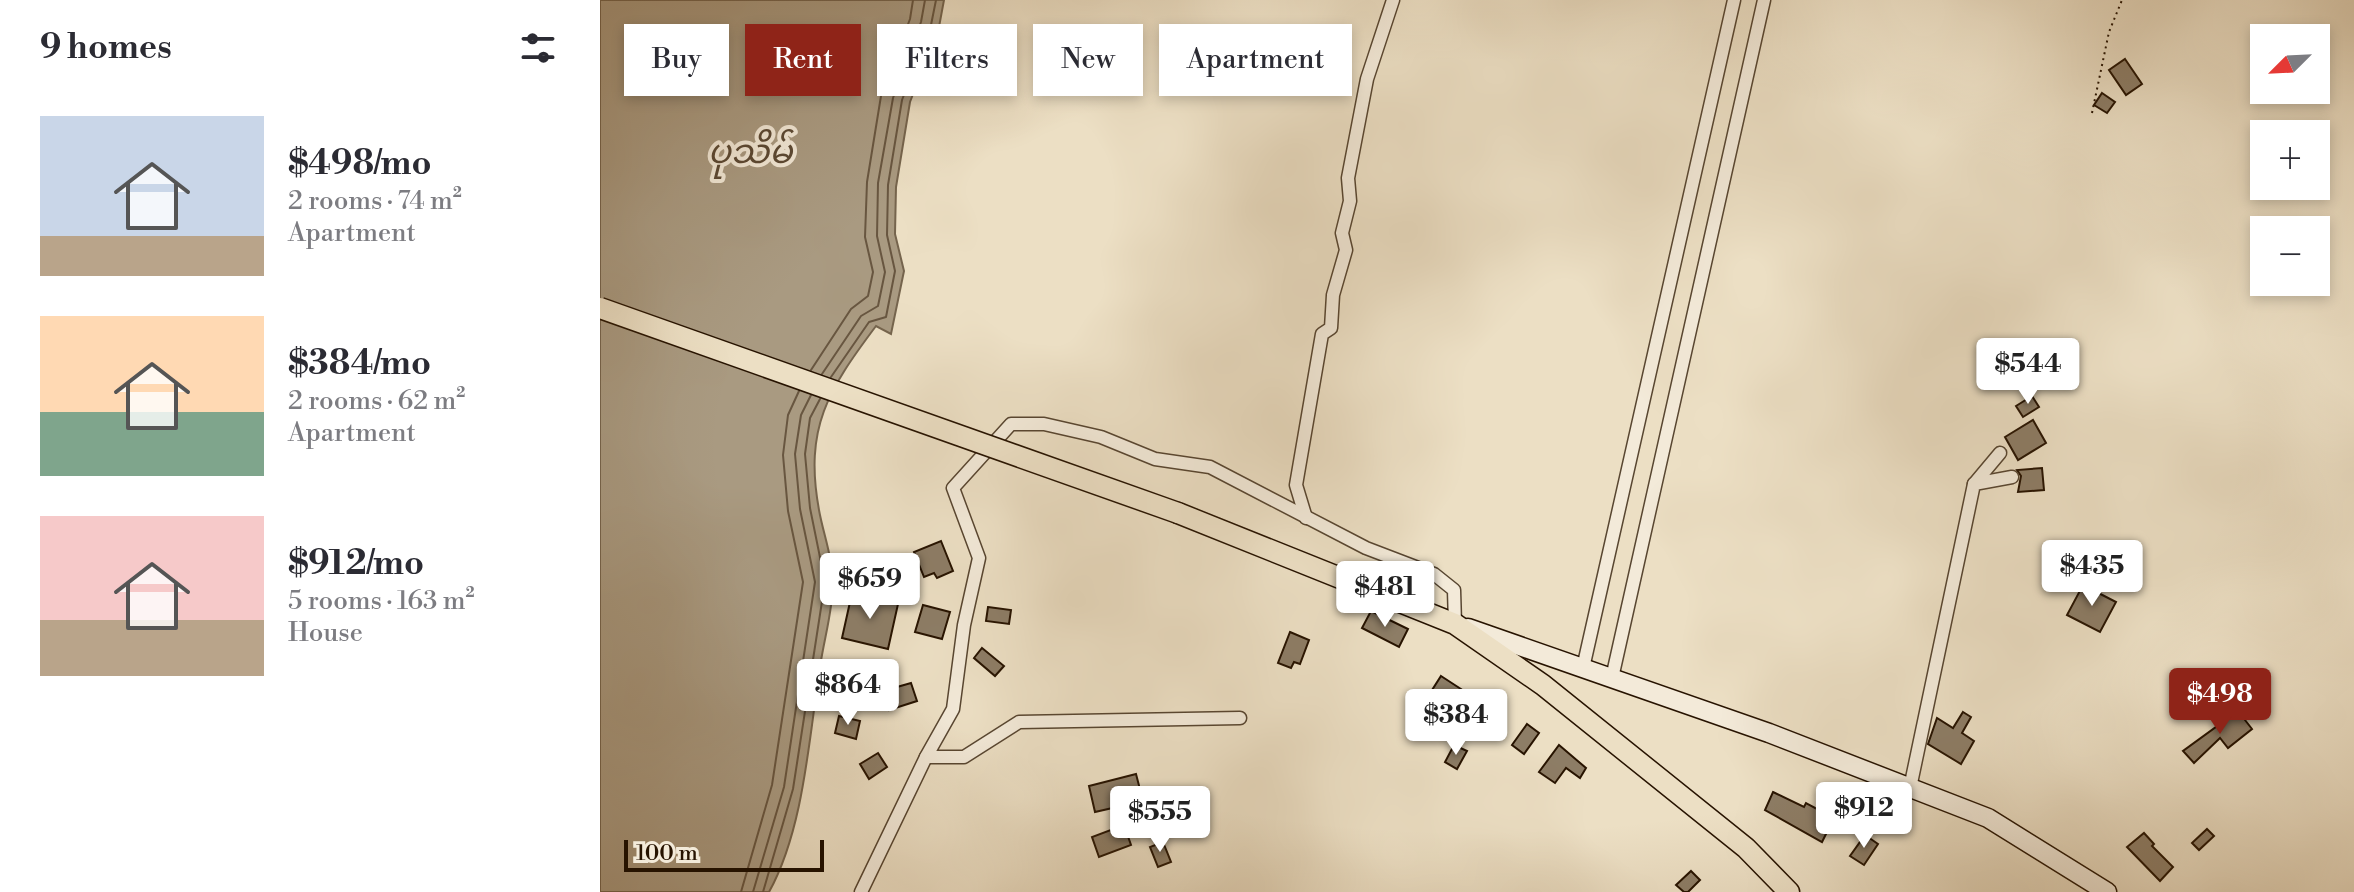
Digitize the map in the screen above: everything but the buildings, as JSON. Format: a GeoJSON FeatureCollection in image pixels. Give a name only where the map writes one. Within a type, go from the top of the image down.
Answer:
{"type":"FeatureCollection","features":[{"type":"Feature","properties":{"kind":"highway"},"geometry":{"type":"LineString","coordinates":[[600,308],[1178,513],[1455,624],[1567,704],[1746,848],[1789,892]]}},
{"type":"Feature","properties":{"kind":"main road"},"geometry":{"type":"LineString","coordinates":[[1455,624],[1769,733],[1988,818],[2107,892]]}},
{"type":"Feature","properties":{"kind":"street"},"geometry":{"type":"LineString","coordinates":[[1306,518],[1296,485],[1313,403],[1322,334],[1331,328],[1333,295],[1346,250],[1342,233],[1350,201],[1348,178],[1367,79],[1393,0]]}},
{"type":"Feature","properties":{"kind":"street"},"geometry":{"type":"LineString","coordinates":[[1583,668],[1734,0]]}},
{"type":"Feature","properties":{"kind":"street"},"geometry":{"type":"LineString","coordinates":[[1612,678],[1764,0]]}},
{"type":"Feature","properties":{"kind":"street"},"geometry":{"type":"LineString","coordinates":[[861,892],[926,757],[953,709],[964,625],[979,558],[953,488],[1011,424],[1044,424],[1101,437],[1155,459],[1210,467],[1366,548],[1434,574],[1454,590],[1455,624]]}},
{"type":"Feature","properties":{"kind":"street"},"geometry":{"type":"LineString","coordinates":[[1910,788],[1974,484],[2000,453]]}},
{"type":"Feature","properties":{"kind":"street"},"geometry":{"type":"LineString","coordinates":[[1974,484],[2012,477]]}},
{"type":"Feature","properties":{"kind":"street"},"geometry":{"type":"LineString","coordinates":[[926,757],[964,757],[1019,722],[1240,718]]}},
{"type":"Feature","properties":{"kind":"path"},"geometry":{"type":"LineString","coordinates":[[2092,113],[2109,32],[2122,0]]}},
{"type":"Feature","properties":{"kind":"water","name":"ပုသိမ်"},"geometry":{"type":"Polygon","coordinates":[[[600,0],[944,0],[940,24],[877,24],[877,96],[912,96],[896,187],[895,234],[904,271],[891,334],[876,326],[833,391],[818,433],[815,481],[831,564],[832,603],[798,812],[781,867],[769,892],[600,892],[600,0]]]}}]}
